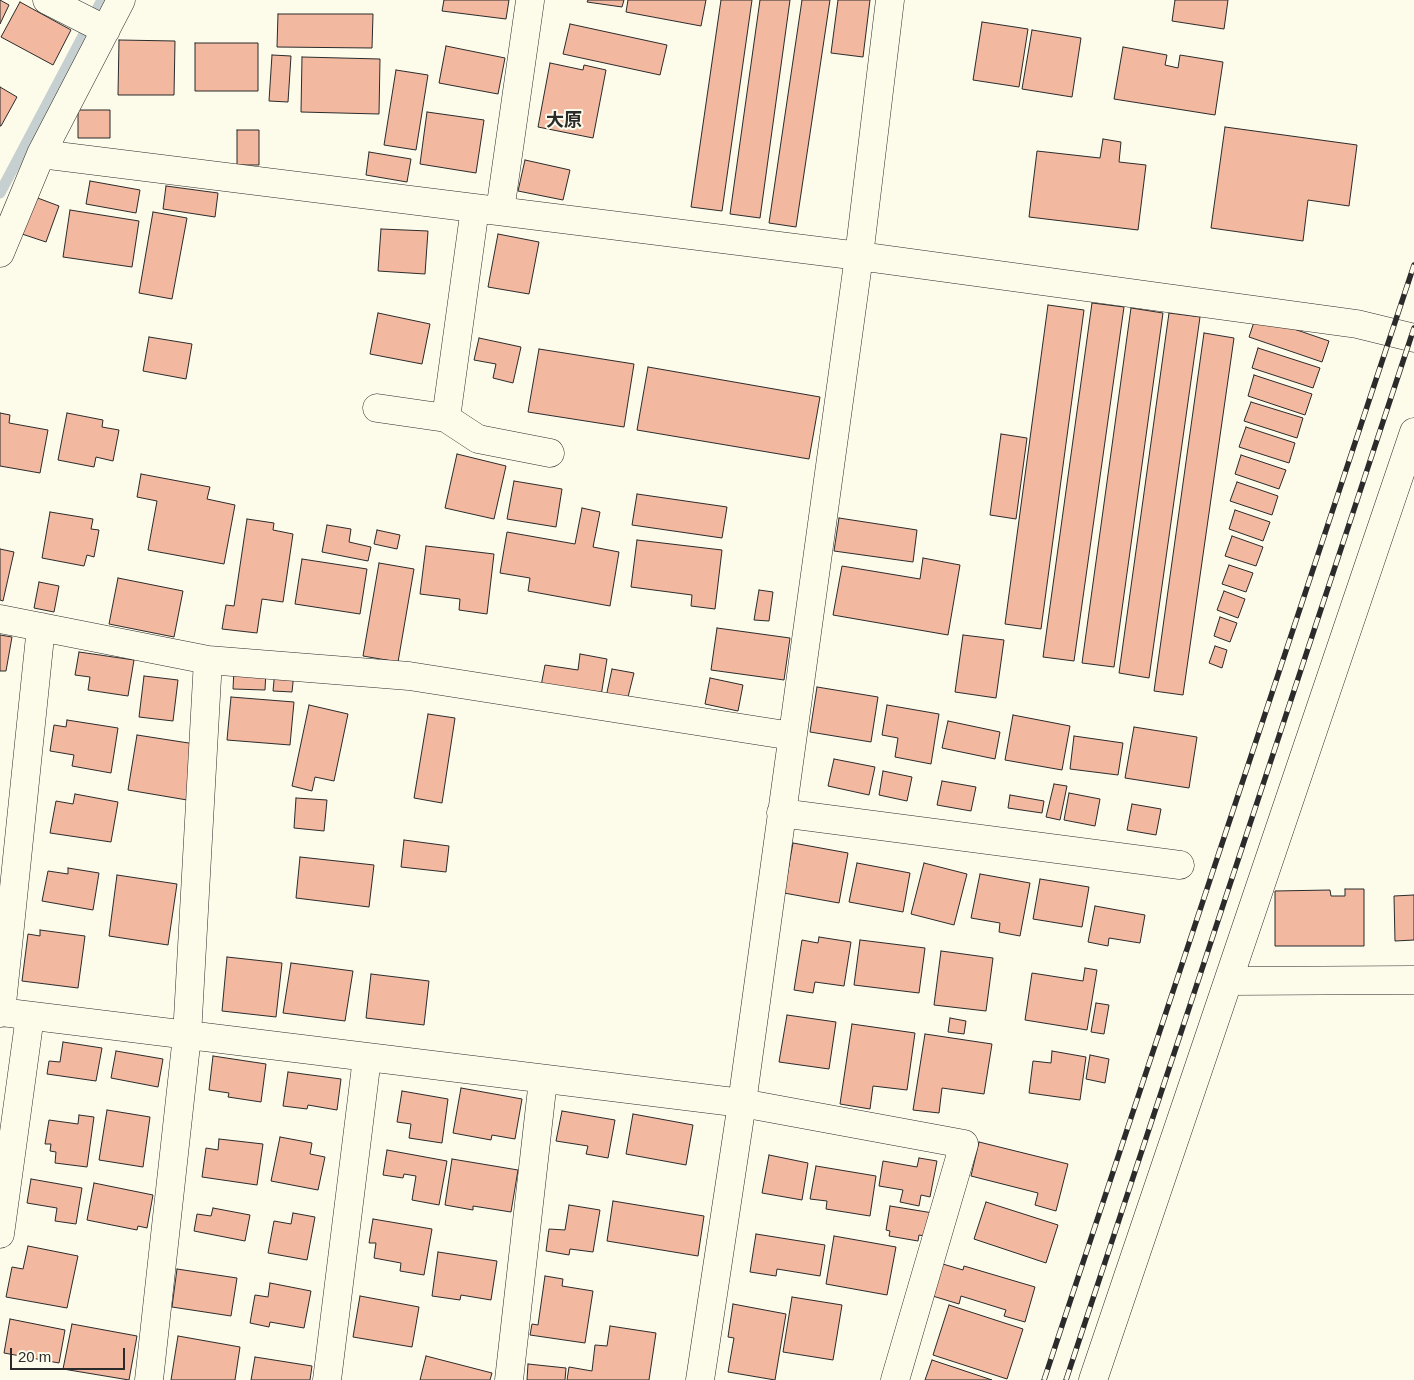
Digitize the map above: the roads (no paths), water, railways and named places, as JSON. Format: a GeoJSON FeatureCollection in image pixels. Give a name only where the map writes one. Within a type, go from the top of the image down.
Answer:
{"type":"FeatureCollection","features":[{"type":"Feature","properties":{"kind":"street"},"geometry":{"type":"LineString","coordinates":[[47,0],[96,24]]}},
{"type":"Feature","properties":{"kind":"street"},"geometry":{"type":"LineString","coordinates":[[0,253],[96,24],[121,0]]}},
{"type":"Feature","properties":{"kind":"street"},"geometry":{"type":"LineString","coordinates":[[700,1380],[742,1103],[859,256],[890,0]]}},
{"type":"Feature","properties":{"kind":"street"},"geometry":{"type":"LineString","coordinates":[[446,418],[530,1]]}},
{"type":"Feature","properties":{"kind":"street"},"geometry":{"type":"LineString","coordinates":[[41,154],[859,256],[1357,324],[1414,338]]}},
{"type":"Feature","properties":{"kind":"street"},"geometry":{"type":"LineString","coordinates":[[377,408],[446,418],[478,438],[550,452]]}},
{"type":"Feature","properties":{"kind":"street"},"geometry":{"type":"LineString","coordinates":[[1093,1380],[1414,432]]}},
{"type":"Feature","properties":{"kind":"street"},"geometry":{"type":"LineString","coordinates":[[0,619],[208,660],[409,676],[792,736]]}},
{"type":"Feature","properties":{"kind":"street"},"geometry":{"type":"LineString","coordinates":[[41,627],[0,1013],[742,1103],[964,1144],[895,1380]]}},
{"type":"Feature","properties":{"kind":"street"},"geometry":{"type":"LineString","coordinates":[[149,1380],[187,1036],[208,660]]}},
{"type":"Feature","properties":{"kind":"street"},"geometry":{"type":"LineString","coordinates":[[782,813],[1180,865]]}},
{"type":"Feature","properties":{"kind":"street"},"geometry":{"type":"LineString","coordinates":[[1229,981],[1414,980]]}},
{"type":"Feature","properties":{"kind":"street"},"geometry":{"type":"LineString","coordinates":[[0,1234],[5,1163],[30,1016]]}},
{"type":"Feature","properties":{"kind":"street"},"geometry":{"type":"LineString","coordinates":[[327,1380],[368,1058]]}},
{"type":"Feature","properties":{"kind":"street"},"geometry":{"type":"LineString","coordinates":[[509,1380],[543,1080]]}},
{"type":"Feature","properties":{"kind":"waterway"},"geometry":{"type":"LineString","coordinates":[[0,193],[102,0]]}},
{"type":"Feature","properties":{"kind":"railway"},"geometry":{"type":"LineString","coordinates":[[1044,1380],[1414,265]]}},
{"type":"Feature","properties":{"kind":"railway"},"geometry":{"type":"LineString","coordinates":[[1066,1380],[1414,328]]}},
{"type":"Feature","properties":{"kind":"district","name":"大原"},"geometry":{"type":"Point","coordinates":[564,121]}}]}
